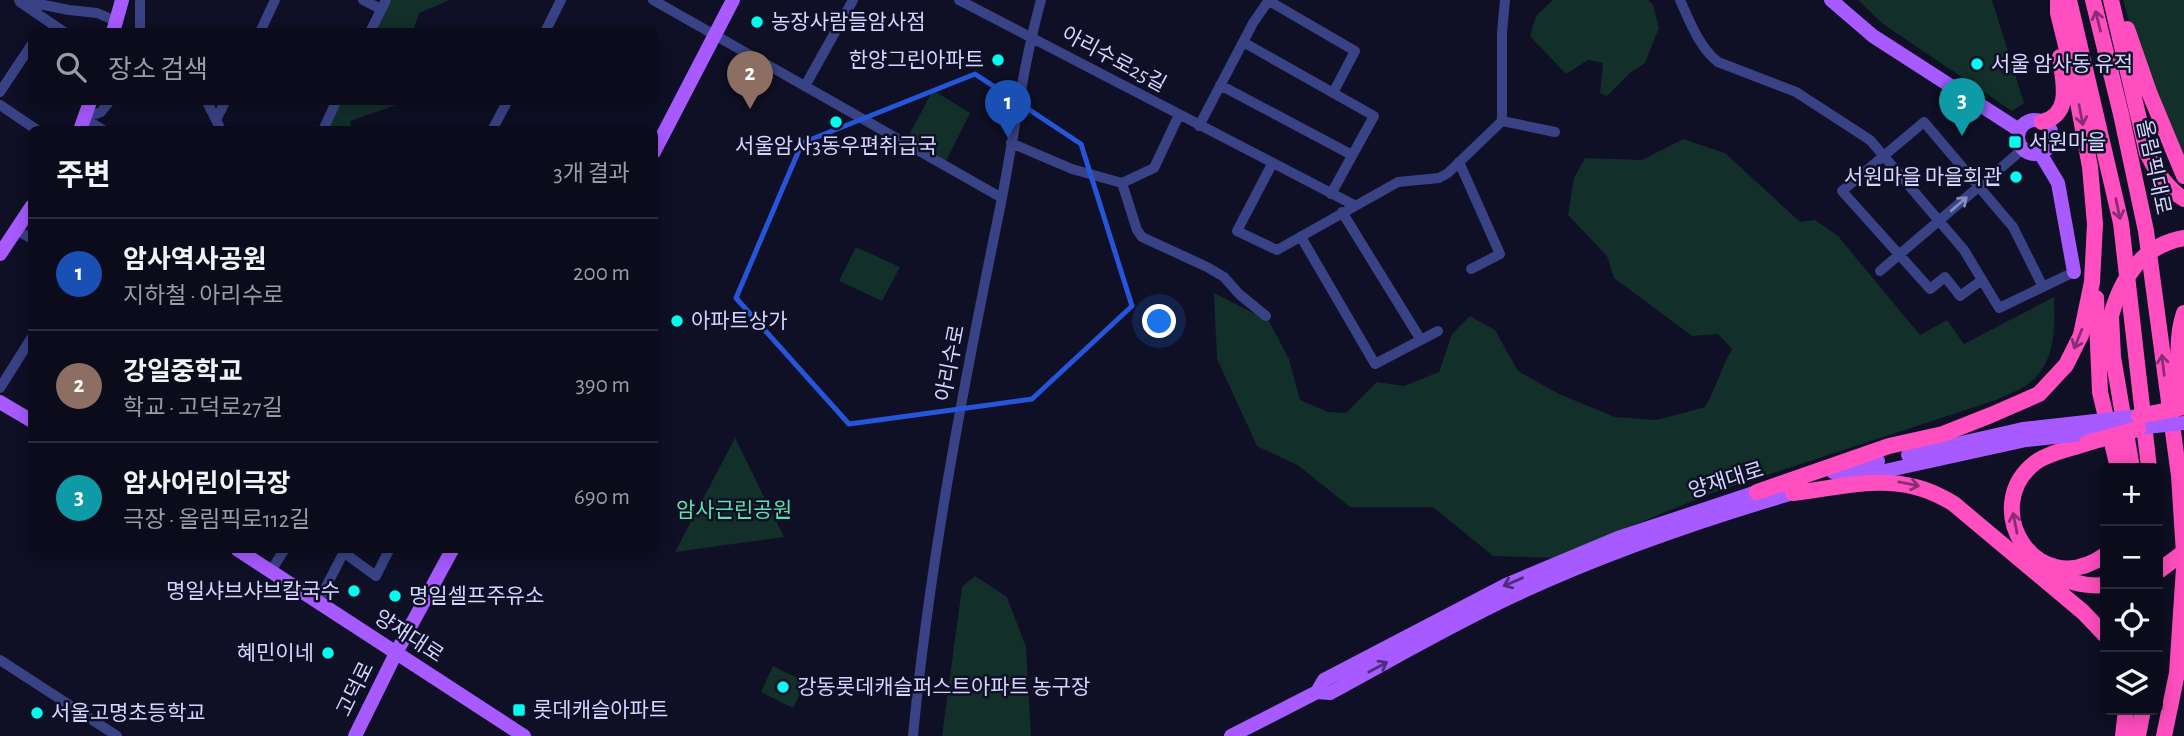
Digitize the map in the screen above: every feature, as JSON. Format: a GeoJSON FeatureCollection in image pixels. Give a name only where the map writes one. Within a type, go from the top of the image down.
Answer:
{"type":"FeatureCollection","features":[{"type":"Feature","properties":{"kind":"highway","name":"올림픽대로"},"geometry":{"type":"LineString","coordinates":[[2069,0],[2121,223],[2148,463]]}},
{"type":"Feature","properties":{"kind":"highway","name":"올림픽대로"},"geometry":{"type":"LineString","coordinates":[[2093,0],[2146,231],[2179,476],[2184,553]]}},
{"type":"Feature","properties":{"kind":"highway"},"geometry":{"type":"LineString","coordinates":[[2112,0],[2147,153],[2165,183],[2184,199]]}},
{"type":"Feature","properties":{"kind":"highway"},"geometry":{"type":"LineString","coordinates":[[2117,0],[2148,92],[2184,176]]}},
{"type":"Feature","properties":{"kind":"highway"},"geometry":{"type":"LineString","coordinates":[[2042,122],[2057,115],[2064,101],[2058,6]]}},
{"type":"Feature","properties":{"kind":"highway"},"geometry":{"type":"LineString","coordinates":[[1757,492],[1889,446],[1943,434],[2039,394],[2066,365],[2081,335],[2092,282],[2095,224],[2090,167],[2058,6]]}},
{"type":"Feature","properties":{"kind":"highway"},"geometry":{"type":"LineString","coordinates":[[2131,463],[2113,357],[2111,316],[2123,283],[2136,265],[2154,249],[2184,237]]}},
{"type":"Feature","properties":{"kind":"highway"},"geometry":{"type":"LineString","coordinates":[[2094,256],[2100,392],[2117,463]]}},
{"type":"Feature","properties":{"kind":"highway"},"geometry":{"type":"LineString","coordinates":[[2100,558],[2085,567],[2064,569],[2045,563],[2025,548],[2015,529],[2012,505],[2019,483],[2035,463],[2049,456],[2184,408],[2179,330],[2184,313]]}},
{"type":"Feature","properties":{"kind":"highway"},"geometry":{"type":"LineString","coordinates":[[1793,493],[1888,481],[1931,490],[1954,504],[2083,612],[2100,630]]}},
{"type":"Feature","properties":{"kind":"highway"},"geometry":{"type":"LineString","coordinates":[[2163,568],[2184,553]]}},
{"type":"Feature","properties":{"kind":"highway"},"geometry":{"type":"LineString","coordinates":[[2020,559],[2066,580],[2100,586]]}},
{"type":"Feature","properties":{"kind":"highway"},"geometry":{"type":"LineString","coordinates":[[2164,736],[2177,673],[2184,568]]}},
{"type":"Feature","properties":{"kind":"highway"},"geometry":{"type":"LineString","coordinates":[[2123,736],[2125,715]]}},
{"type":"Feature","properties":{"kind":"highway"},"geometry":{"type":"LineString","coordinates":[[2138,736],[2142,715]]}},
{"type":"Feature","properties":{"kind":"main road"},"geometry":{"type":"LineString","coordinates":[[114,26],[122,0]]}},
{"type":"Feature","properties":{"kind":"main road"},"geometry":{"type":"LineString","coordinates":[[658,144],[733,0]]}},
{"type":"Feature","properties":{"kind":"main road"},"geometry":{"type":"LineString","coordinates":[[1831,0],[1873,36],[2019,130]]}},
{"type":"Feature","properties":{"kind":"main road"},"geometry":{"type":"LineString","coordinates":[[82,124],[89,105]]}},
{"type":"Feature","properties":{"kind":"main road"},"geometry":{"type":"LineString","coordinates":[[2027,122],[2042,122],[2050,130],[2051,140],[2046,150],[2031,154],[2023,149],[2018,140],[2019,130],[2027,122]]}},
{"type":"Feature","properties":{"kind":"main road"},"geometry":{"type":"LineString","coordinates":[[2040,153],[2058,183],[2074,272]]}},
{"type":"Feature","properties":{"kind":"main road"},"geometry":{"type":"LineString","coordinates":[[0,254],[28,211]]}},
{"type":"Feature","properties":{"kind":"main road"},"geometry":{"type":"LineString","coordinates":[[0,402],[28,419]]}},
{"type":"Feature","properties":{"kind":"main road","name":"양재대로"},"geometry":{"type":"LineString","coordinates":[[1231,736],[1317,692],[1325,680],[1506,585],[1618,538],[1757,492],[1854,467],[2024,434],[2138,423],[2184,423]]}},
{"type":"Feature","properties":{"kind":"main road","name":"양재대로"},"geometry":{"type":"LineString","coordinates":[[1317,692],[1330,693],[1512,596],[1634,545],[1734,510],[1793,493],[2024,434]]}},
{"type":"Feature","properties":{"kind":"main road","name":"양재대로"},"geometry":{"type":"LineString","coordinates":[[243,553],[524,736]]}},
{"type":"Feature","properties":{"kind":"main road","name":"고덕로"},"geometry":{"type":"LineString","coordinates":[[355,736],[450,553]]}},
{"type":"Feature","properties":{"kind":"street"},"geometry":{"type":"LineString","coordinates":[[18,0],[58,28]]}},
{"type":"Feature","properties":{"kind":"street"},"geometry":{"type":"LineString","coordinates":[[18,0],[97,13],[114,26]]}},
{"type":"Feature","properties":{"kind":"street"},"geometry":{"type":"LineString","coordinates":[[140,0],[140,28]]}},
{"type":"Feature","properties":{"kind":"street"},"geometry":{"type":"LineString","coordinates":[[262,28],[275,0]]}},
{"type":"Feature","properties":{"kind":"street"},"geometry":{"type":"LineString","coordinates":[[363,0],[383,5],[372,28]]}},
{"type":"Feature","properties":{"kind":"street"},"geometry":{"type":"LineString","coordinates":[[547,28],[561,0]]}},
{"type":"Feature","properties":{"kind":"street"},"geometry":{"type":"LineString","coordinates":[[656,0],[1002,198]]}},
{"type":"Feature","properties":{"kind":"street"},"geometry":{"type":"LineString","coordinates":[[805,86],[853,0]]}},
{"type":"Feature","properties":{"kind":"street","name":"아리수로25길"},"geometry":{"type":"LineString","coordinates":[[959,0],[1354,205]]}},
{"type":"Feature","properties":{"kind":"street","name":"아리수로"},"geometry":{"type":"LineString","coordinates":[[912,736],[922,643],[943,506],[1031,37],[1041,0]]}},
{"type":"Feature","properties":{"kind":"street"},"geometry":{"type":"LineString","coordinates":[[1272,164],[1237,231],[1278,250],[1398,182],[1439,178],[1448,173],[1502,121],[1501,60],[1505,0]]}},
{"type":"Feature","properties":{"kind":"street"},"geometry":{"type":"LineString","coordinates":[[1680,0],[1693,29],[1709,55],[1718,62],[1796,92],[1870,140],[1964,250],[1998,308],[2074,272]]}},
{"type":"Feature","properties":{"kind":"street"},"geometry":{"type":"LineString","coordinates":[[1199,126],[1243,42],[1269,1],[1355,51],[1333,93]]}},
{"type":"Feature","properties":{"kind":"street"},"geometry":{"type":"LineString","coordinates":[[42,28],[47,20]]}},
{"type":"Feature","properties":{"kind":"street"},"geometry":{"type":"LineString","coordinates":[[1243,42],[1374,116],[1331,194]]}},
{"type":"Feature","properties":{"kind":"street"},"geometry":{"type":"LineString","coordinates":[[0,92],[28,50]]}},
{"type":"Feature","properties":{"kind":"street"},"geometry":{"type":"LineString","coordinates":[[1220,85],[1352,155]]}},
{"type":"Feature","properties":{"kind":"street"},"geometry":{"type":"LineString","coordinates":[[0,104],[31,126]]}},
{"type":"Feature","properties":{"kind":"street"},"geometry":{"type":"LineString","coordinates":[[82,124],[101,112],[106,105]]}},
{"type":"Feature","properties":{"kind":"street"},"geometry":{"type":"LineString","coordinates":[[208,105],[218,125]]}},
{"type":"Feature","properties":{"kind":"street"},"geometry":{"type":"LineString","coordinates":[[218,125],[224,105]]}},
{"type":"Feature","properties":{"kind":"street"},"geometry":{"type":"LineString","coordinates":[[325,126],[335,105]]}},
{"type":"Feature","properties":{"kind":"street"},"geometry":{"type":"LineString","coordinates":[[494,126],[505,105]]}},
{"type":"Feature","properties":{"kind":"street","name":"아리수로25길"},"geometry":{"type":"LineString","coordinates":[[1122,183],[1154,168],[1179,115]]}},
{"type":"Feature","properties":{"kind":"street"},"geometry":{"type":"LineString","coordinates":[[1502,121],[1555,132]]}},
{"type":"Feature","properties":{"kind":"street"},"geometry":{"type":"LineString","coordinates":[[1982,280],[1960,296],[1944,276],[1930,289],[1842,191],[1924,122],[2013,227],[2043,287]]}},
{"type":"Feature","properties":{"kind":"street"},"geometry":{"type":"LineString","coordinates":[[1011,143],[1072,169],[1122,183],[1137,230],[1142,237],[1224,277],[1238,294],[1266,316]]}},
{"type":"Feature","properties":{"kind":"street"},"geometry":{"type":"LineString","coordinates":[[1880,271],[2023,149]]}},
{"type":"Feature","properties":{"kind":"street"},"geometry":{"type":"LineString","coordinates":[[1459,162],[1500,254],[1471,269]]}},
{"type":"Feature","properties":{"kind":"street"},"geometry":{"type":"LineString","coordinates":[[1342,212],[1421,340]]}},
{"type":"Feature","properties":{"kind":"street"},"geometry":{"type":"LineString","coordinates":[[15,229],[28,237]]}},
{"type":"Feature","properties":{"kind":"street"},"geometry":{"type":"LineString","coordinates":[[1301,237],[1375,364],[1438,331]]}},
{"type":"Feature","properties":{"kind":"street"},"geometry":{"type":"LineString","coordinates":[[0,388],[28,343]]}},
{"type":"Feature","properties":{"kind":"street"},"geometry":{"type":"LineString","coordinates":[[271,571],[282,553]]}},
{"type":"Feature","properties":{"kind":"street"},"geometry":{"type":"LineString","coordinates":[[318,602],[343,553]]}},
{"type":"Feature","properties":{"kind":"street"},"geometry":{"type":"LineString","coordinates":[[347,553],[376,576],[388,553]]}},
{"type":"Feature","properties":{"kind":"street"},"geometry":{"type":"LineString","coordinates":[[0,660],[117,736]]}},
{"type":"Feature","properties":{"kind":"highlighted area"},"geometry":{"type":"Polygon","coordinates":[[[975,74],[1081,144],[1132,306],[1032,399],[849,424],[736,298],[802,143],[975,74]]]}},
{"type":"Feature","properties":{"kind":"green space"},"geometry":{"type":"Polygon","coordinates":[[[386,0],[450,0],[419,13],[414,28],[372,28],[386,0]]]}},
{"type":"Feature","properties":{"kind":"green space"},"geometry":{"type":"Polygon","coordinates":[[[1553,0],[1648,0],[1653,5],[1659,28],[1645,63],[1630,73],[1607,96],[1600,93],[1603,63],[1588,60],[1566,74],[1530,36],[1536,16],[1553,0]]]}},
{"type":"Feature","properties":{"kind":"green space","name":"서울 암사동 유적"},"geometry":{"type":"Polygon","coordinates":[[[1858,0],[1992,0],[2024,103],[2012,111],[1883,24],[1858,0]]]}},
{"type":"Feature","properties":{"kind":"green space"},"geometry":{"type":"Polygon","coordinates":[[[2123,0],[2184,0],[2184,156],[2134,39],[2123,0]]]}},
{"type":"Feature","properties":{"kind":"green space"},"geometry":{"type":"Polygon","coordinates":[[[933,90],[970,113],[946,161],[911,140],[910,133],[933,90]]]}},
{"type":"Feature","properties":{"kind":"green space"},"geometry":{"type":"Polygon","coordinates":[[[335,105],[396,105],[350,121],[351,126],[325,126],[335,105]]]}},
{"type":"Feature","properties":{"kind":"green space"},"geometry":{"type":"Polygon","coordinates":[[[1683,139],[1725,153],[1800,222],[1815,220],[1838,236],[1920,335],[1947,320],[1964,344],[2054,297],[2054,333],[2044,367],[2027,385],[1996,400],[1712,493],[1554,558],[1493,556],[1433,507],[1350,507],[1299,466],[1257,446],[1217,359],[1214,293],[1269,321],[1289,359],[1300,400],[1328,412],[1346,413],[1377,382],[1404,386],[1439,372],[1452,334],[1470,316],[1495,330],[1518,371],[1559,394],[1615,417],[1657,420],[1705,407],[1732,349],[1718,334],[1692,336],[1614,278],[1607,256],[1568,215],[1574,178],[1585,158],[1642,160],[1683,139]]]}},
{"type":"Feature","properties":{"kind":"green space"},"geometry":{"type":"Polygon","coordinates":[[[856,247],[900,267],[882,301],[839,281],[856,247]]]}},
{"type":"Feature","properties":{"kind":"green space","name":"암사근린공원"},"geometry":{"type":"Polygon","coordinates":[[[735,438],[784,537],[675,552],[735,438]]]}},
{"type":"Feature","properties":{"kind":"green space"},"geometry":{"type":"Polygon","coordinates":[[[975,576],[1007,597],[1026,647],[1031,736],[942,736],[962,587],[975,576]]]}},
{"type":"Feature","properties":{"kind":"green space","name":"강동롯데캐슬퍼스트아파트 농구장"},"geometry":{"type":"Polygon","coordinates":[[[773,666],[806,682],[793,708],[761,692],[773,666]]]}},
{"type":"Feature","properties":{"kind":"place","name":"농장사람들암사점"},"geometry":{"type":"Point","coordinates":[757,22]}},
{"type":"Feature","properties":{"kind":"place","name":"한양그린아파트"},"geometry":{"type":"Point","coordinates":[998,60]}},
{"type":"Feature","properties":{"kind":"place","name":"서울 암사동 유적"},"geometry":{"type":"Point","coordinates":[1977,64]}},
{"type":"Feature","properties":{"kind":"place","name":"강일중학교"},"geometry":{"type":"Point","coordinates":[750,109]}},
{"type":"Feature","properties":{"kind":"place","name":"서울암사3동우편취급국"},"geometry":{"type":"Point","coordinates":[836,122]}},
{"type":"Feature","properties":{"kind":"place","name":"암사어린이극장"},"geometry":{"type":"Point","coordinates":[1962,136]}},
{"type":"Feature","properties":{"kind":"place","name":"암사역사공원"},"geometry":{"type":"Point","coordinates":[1008,138]}},
{"type":"Feature","properties":{"kind":"place","name":"서원마을"},"geometry":{"type":"Point","coordinates":[2015,142]}},
{"type":"Feature","properties":{"kind":"place","name":"서원마을 마을회관"},"geometry":{"type":"Point","coordinates":[2016,177]}},
{"type":"Feature","properties":{"kind":"place","name":"아파트상가"},"geometry":{"type":"Point","coordinates":[677,321]}},
{"type":"Feature","properties":{"kind":"place","name":"명일샤브샤브칼국수"},"geometry":{"type":"Point","coordinates":[354,591]}},
{"type":"Feature","properties":{"kind":"place","name":"명일셀프주유소"},"geometry":{"type":"Point","coordinates":[395,596]}},
{"type":"Feature","properties":{"kind":"place","name":"혜민이네"},"geometry":{"type":"Point","coordinates":[328,653]}},
{"type":"Feature","properties":{"kind":"place","name":"강동롯데캐슬퍼스트아파트 농구장"},"geometry":{"type":"Point","coordinates":[783,687]}},
{"type":"Feature","properties":{"kind":"place","name":"롯데캐슬아파트"},"geometry":{"type":"Point","coordinates":[519,710]}},
{"type":"Feature","properties":{"kind":"place","name":"서울고명초등학교"},"geometry":{"type":"Point","coordinates":[37,713]}}]}
